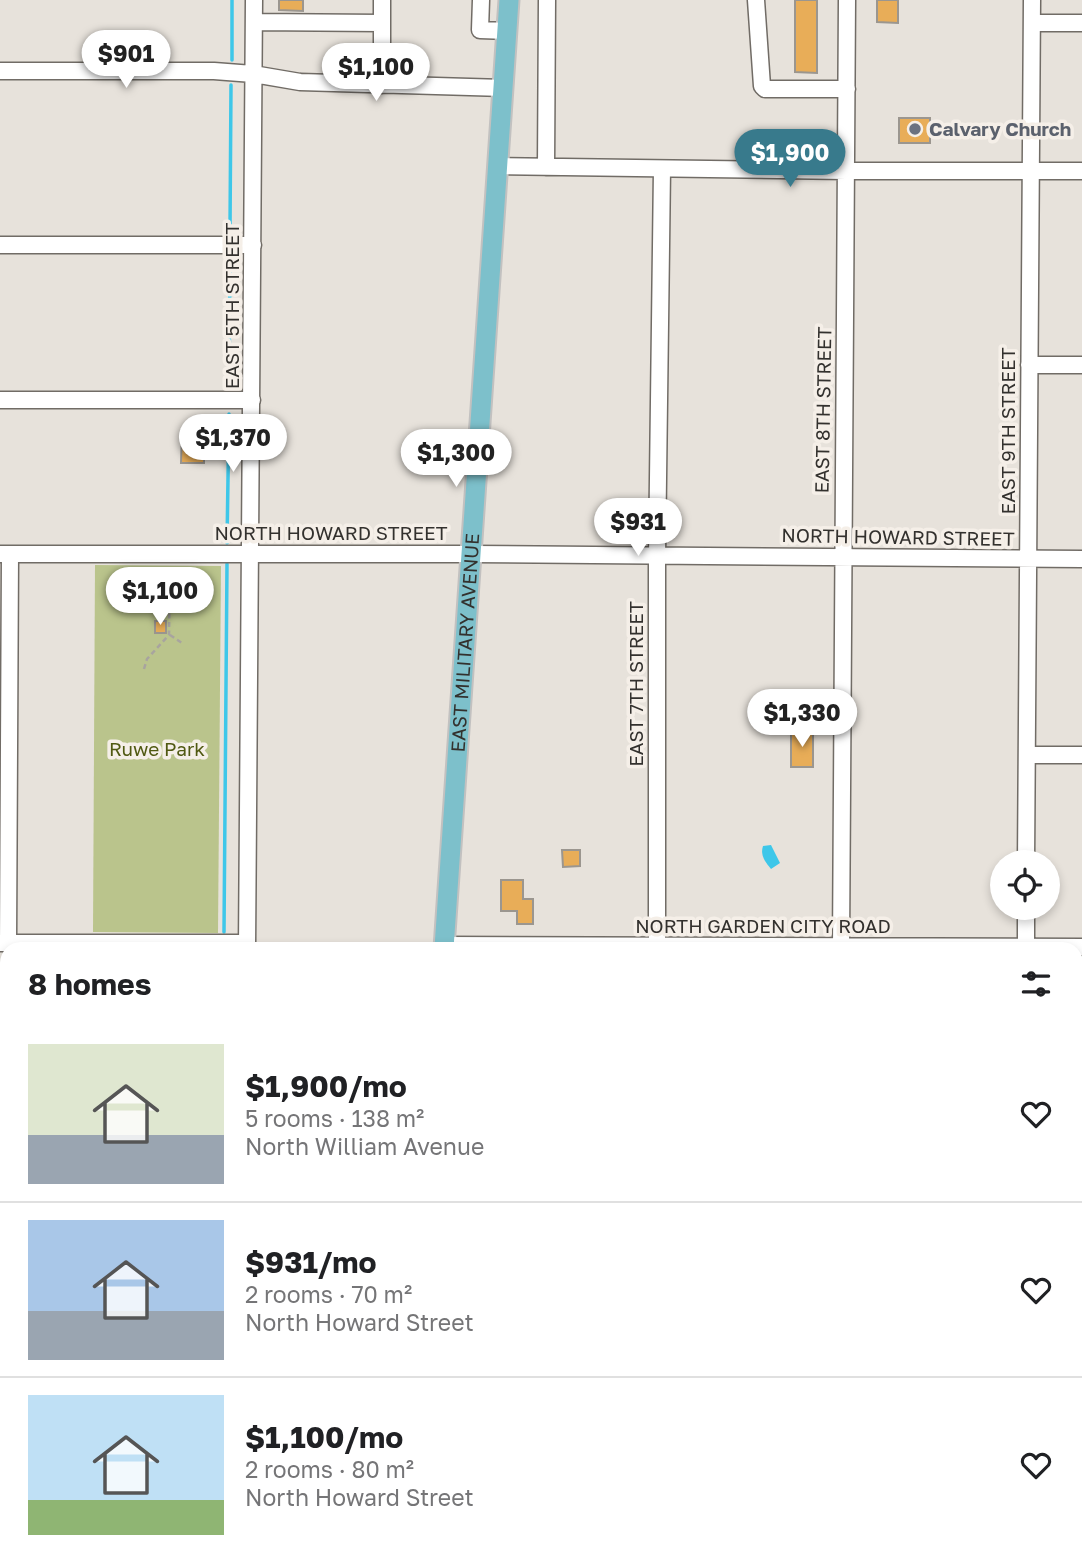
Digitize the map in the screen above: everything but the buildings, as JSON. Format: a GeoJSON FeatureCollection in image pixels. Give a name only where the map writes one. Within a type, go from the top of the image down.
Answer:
{"type":"FeatureCollection","features":[{"type":"Feature","properties":{"kind":"main road","name":"EAST MILITARY AVENUE"},"geometry":{"type":"LineString","coordinates":[[444,942],[509,0]]}},
{"type":"Feature","properties":{"kind":"street","name":"EAST 5TH STREET"},"geometry":{"type":"LineString","coordinates":[[247,942],[254,0]]}},
{"type":"Feature","properties":{"kind":"street"},"geometry":{"type":"LineString","coordinates":[[382,0],[382,85]]}},
{"type":"Feature","properties":{"kind":"street"},"geometry":{"type":"LineString","coordinates":[[481,0],[480,30],[508,31]]}},
{"type":"Feature","properties":{"kind":"street"},"geometry":{"type":"LineString","coordinates":[[547,0],[547,167]]}},
{"type":"Feature","properties":{"kind":"street"},"geometry":{"type":"LineString","coordinates":[[757,0],[762,86],[765,89],[847,89]]}},
{"type":"Feature","properties":{"kind":"street","name":"EAST 8TH STREET"},"geometry":{"type":"LineString","coordinates":[[841,942],[847,0]]}},
{"type":"Feature","properties":{"kind":"street","name":"EAST 9TH STREET"},"geometry":{"type":"LineString","coordinates":[[1026,850],[1032,0]]}},
{"type":"Feature","properties":{"kind":"street"},"geometry":{"type":"LineString","coordinates":[[254,22],[382,23]]}},
{"type":"Feature","properties":{"kind":"street"},"geometry":{"type":"LineString","coordinates":[[1032,23],[1082,23]]}},
{"type":"Feature","properties":{"kind":"street"},"geometry":{"type":"LineString","coordinates":[[0,71],[215,71],[300,82],[504,88]]}},
{"type":"Feature","properties":{"kind":"street"},"geometry":{"type":"LineString","coordinates":[[499,166],[1082,171]]}},
{"type":"Feature","properties":{"kind":"street","name":"EAST 7TH STREET"},"geometry":{"type":"LineString","coordinates":[[657,942],[657,556],[663,169]]}},
{"type":"Feature","properties":{"kind":"street"},"geometry":{"type":"LineString","coordinates":[[0,244],[253,245]]}},
{"type":"Feature","properties":{"kind":"street"},"geometry":{"type":"LineString","coordinates":[[1029,365],[1082,365]]}},
{"type":"Feature","properties":{"kind":"street"},"geometry":{"type":"LineString","coordinates":[[0,400],[252,400]]}},
{"type":"Feature","properties":{"kind":"street"},"geometry":{"type":"LineString","coordinates":[[4,942],[5,554]]}},
{"type":"Feature","properties":{"kind":"street","name":"NORTH HOWARD STREET"},"geometry":{"type":"LineString","coordinates":[[5,554],[472,554],[1082,559]]}},
{"type":"Feature","properties":{"kind":"street"},"geometry":{"type":"LineString","coordinates":[[1027,755],[1082,755]]}},
{"type":"Feature","properties":{"kind":"street"},"geometry":{"type":"LineString","coordinates":[[1026,920],[1026,942]]}},
{"type":"Feature","properties":{"kind":"path"},"geometry":{"type":"LineString","coordinates":[[144,669],[147,659],[169,635],[170,568]]}},
{"type":"Feature","properties":{"kind":"path"},"geometry":{"type":"LineString","coordinates":[[169,635],[182,643]]}},
{"type":"Feature","properties":{"kind":"green space","name":"Ruwe Park"},"geometry":{"type":"Polygon","coordinates":[[[95,565],[221,566],[218,933],[93,932],[95,565]]]}},
{"type":"Feature","properties":{"kind":"water"},"geometry":{"type":"Polygon","coordinates":[[[771,845],[780,863],[771,869],[762,852],[763,846],[771,845]]]}},
{"type":"Feature","properties":{"kind":"waterway"},"geometry":{"type":"LineString","coordinates":[[232,0],[232,60]]}},
{"type":"Feature","properties":{"kind":"waterway"},"geometry":{"type":"LineString","coordinates":[[230,229],[231,85]]}},
{"type":"Feature","properties":{"kind":"waterway"},"geometry":{"type":"LineString","coordinates":[[229,385],[230,258]]}},
{"type":"Feature","properties":{"kind":"waterway"},"geometry":{"type":"LineString","coordinates":[[227,543],[229,414]]}},
{"type":"Feature","properties":{"kind":"waterway"},"geometry":{"type":"LineString","coordinates":[[224,932],[227,564]]}},
{"type":"Feature","properties":{"kind":"place","name":"Calvary Church"},"geometry":{"type":"Point","coordinates":[915,129]}}]}
